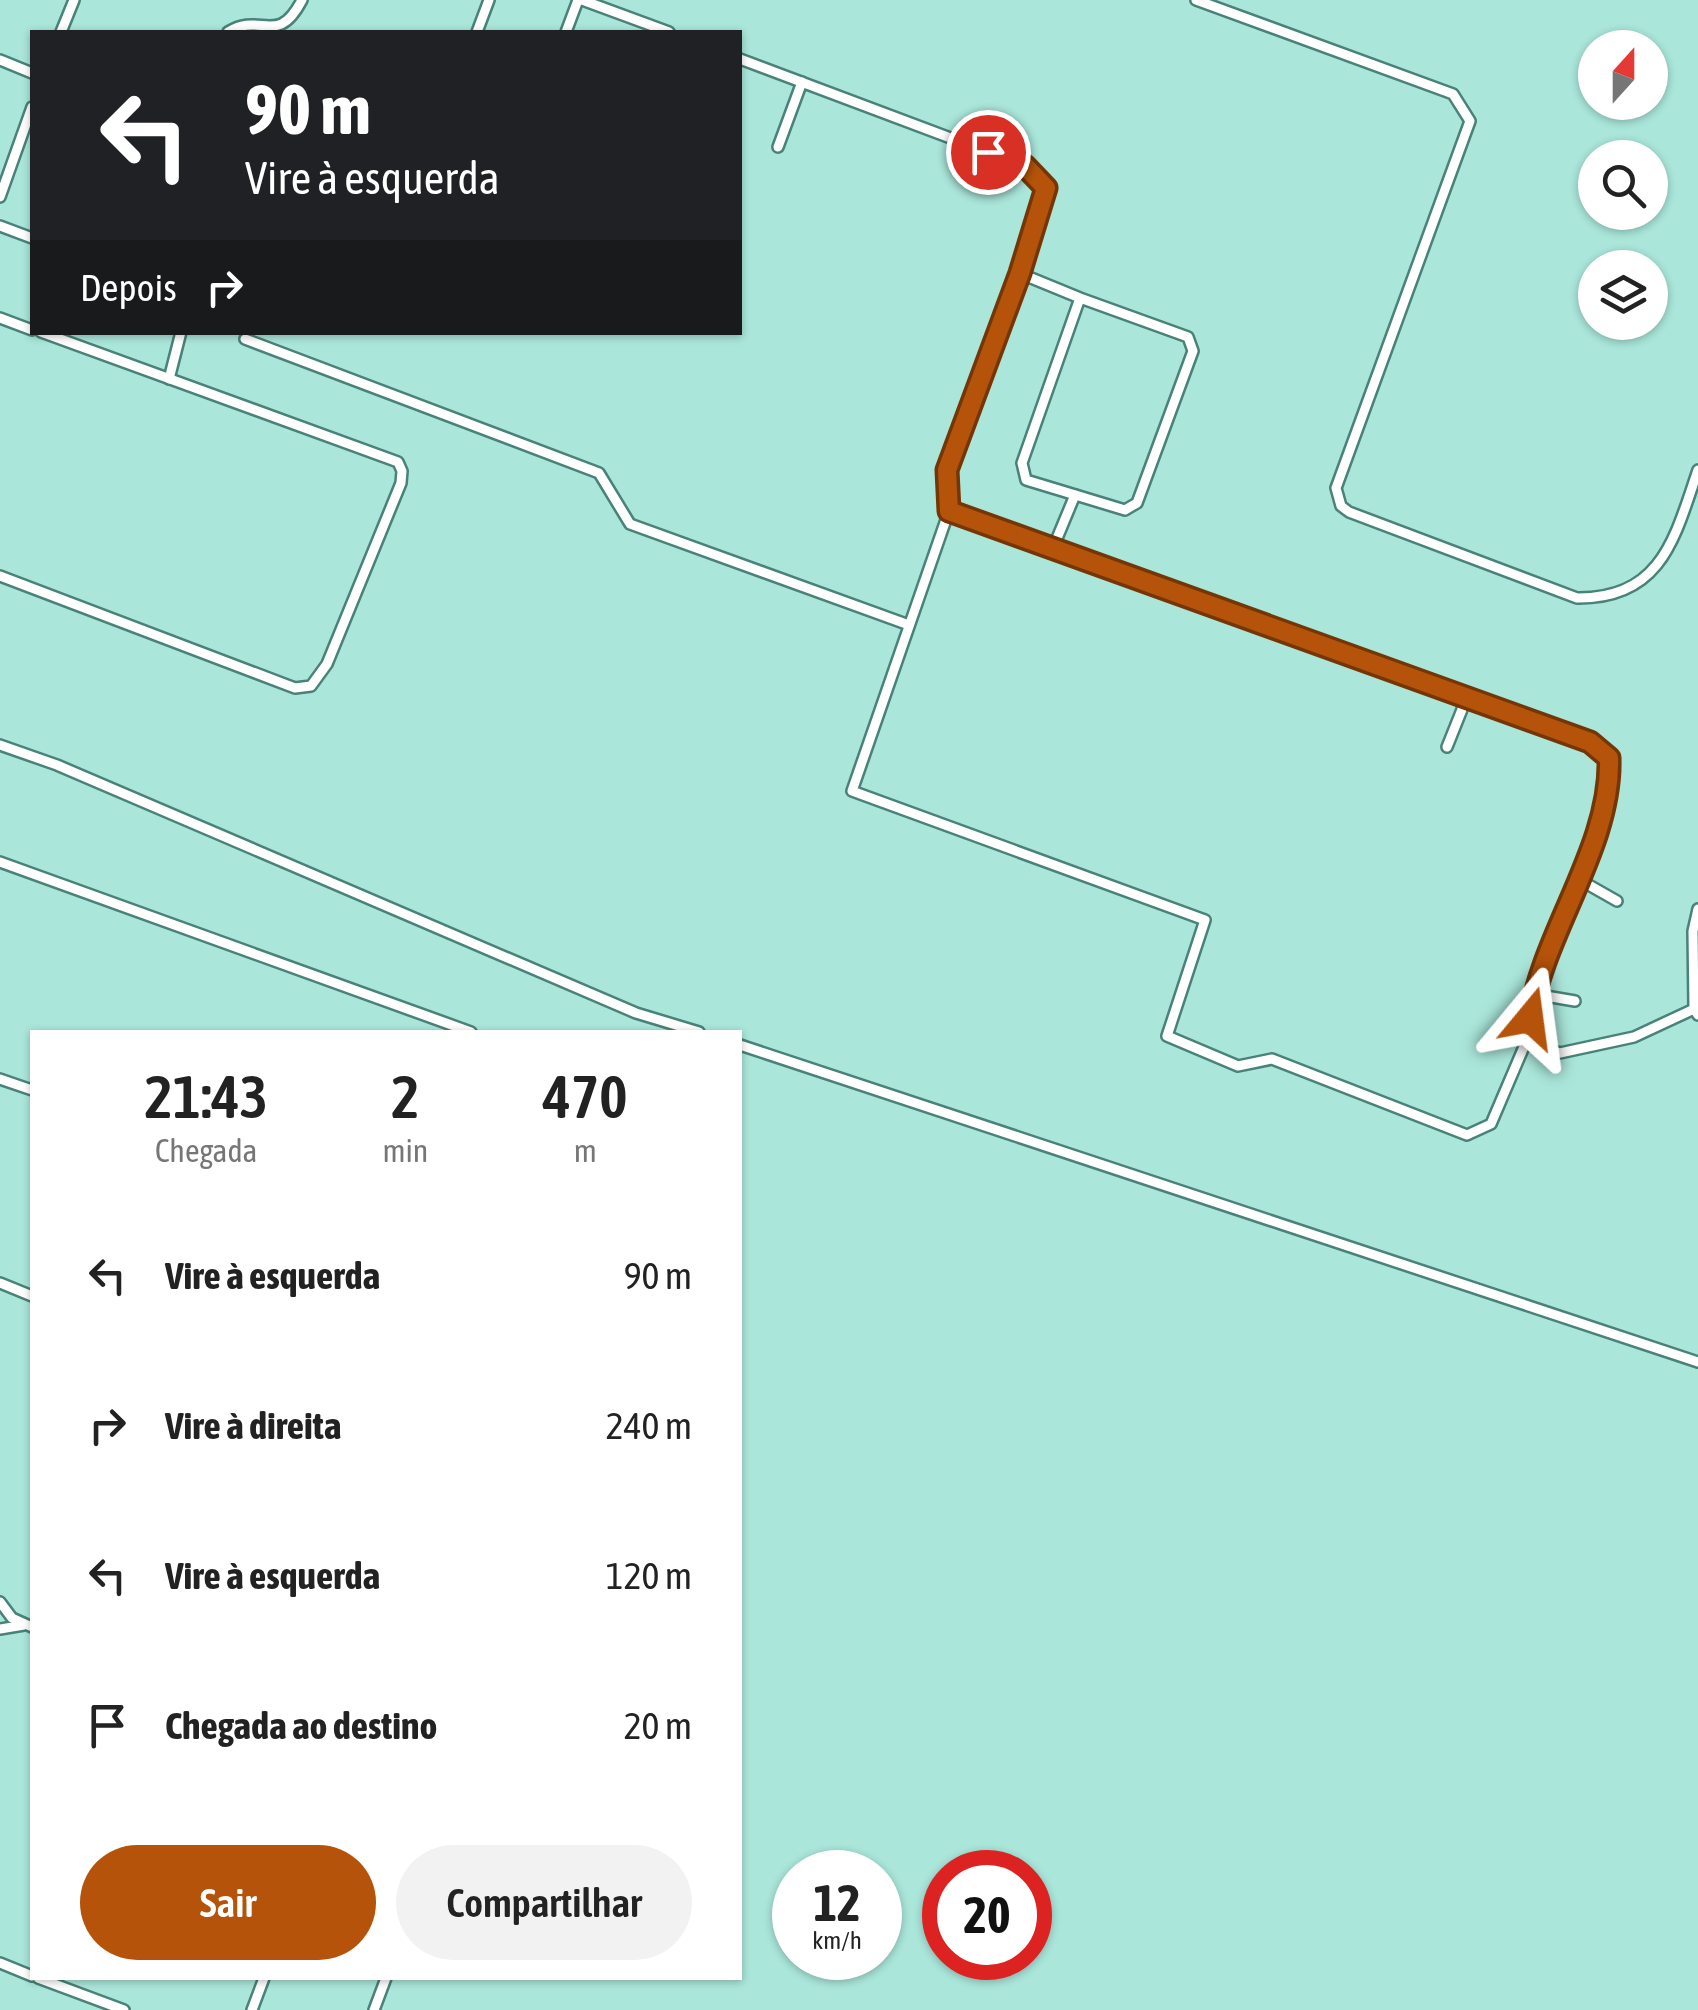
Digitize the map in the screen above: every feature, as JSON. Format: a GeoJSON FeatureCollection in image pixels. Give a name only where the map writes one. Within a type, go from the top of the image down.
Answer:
{"type":"FeatureCollection","features":[{"type":"Feature","properties":{"kind":"lane"},"geometry":{"type":"LineString","coordinates":[[62,30],[74,0]]}},
{"type":"Feature","properties":{"kind":"lane"},"geometry":{"type":"LineString","coordinates":[[231,30],[237,26],[281,26],[292,18],[302,0]]}},
{"type":"Feature","properties":{"kind":"lane"},"geometry":{"type":"LineString","coordinates":[[478,30],[489,0]]}},
{"type":"Feature","properties":{"kind":"lane"},"geometry":{"type":"LineString","coordinates":[[567,30],[580,0],[663,30]]}},
{"type":"Feature","properties":{"kind":"lane"},"geometry":{"type":"LineString","coordinates":[[1196,0],[1453,94],[1470,121],[1336,488],[1341,506],[1348,512],[1578,598],[1596,598],[1636,586],[1652,575],[1674,539],[1698,470]]}},
{"type":"Feature","properties":{"kind":"lane"},"geometry":{"type":"LineString","coordinates":[[0,60],[30,72]]}},
{"type":"Feature","properties":{"kind":"lane"},"geometry":{"type":"LineString","coordinates":[[742,60],[1025,166],[1046,188],[1020,273],[947,470],[949,511],[852,792],[1205,920],[1168,1036],[1238,1066],[1272,1058],[1467,1135],[1491,1124],[1526,1042],[1534,994],[1580,880],[1610,784],[1609,758],[1590,742],[949,511]]}},
{"type":"Feature","properties":{"kind":"lane"},"geometry":{"type":"LineString","coordinates":[[778,147],[802,82]]}},
{"type":"Feature","properties":{"kind":"lane"},"geometry":{"type":"LineString","coordinates":[[0,197],[30,113]]}},
{"type":"Feature","properties":{"kind":"lane"},"geometry":{"type":"LineString","coordinates":[[0,226],[30,237]]}},
{"type":"Feature","properties":{"kind":"lane"},"geometry":{"type":"LineString","coordinates":[[1020,273],[1188,337],[1193,351],[1137,503],[1125,510],[1026,480],[1022,463],[1080,298]]}},
{"type":"Feature","properties":{"kind":"lane"},"geometry":{"type":"LineString","coordinates":[[0,318],[30,329]]}},
{"type":"Feature","properties":{"kind":"lane"},"geometry":{"type":"LineString","coordinates":[[0,576],[296,688],[312,686],[327,664],[400,483],[402,471],[398,462],[48,335]]}},
{"type":"Feature","properties":{"kind":"lane"},"geometry":{"type":"LineString","coordinates":[[169,379],[180,335]]}},
{"type":"Feature","properties":{"kind":"lane"},"geometry":{"type":"LineString","coordinates":[[246,339],[599,473],[630,524],[910,625]]}},
{"type":"Feature","properties":{"kind":"lane"},"geometry":{"type":"LineString","coordinates":[[1054,548],[1075,494]]}},
{"type":"Feature","properties":{"kind":"lane"},"geometry":{"type":"LineString","coordinates":[[1447,748],[1466,697]]}},
{"type":"Feature","properties":{"kind":"lane"},"geometry":{"type":"LineString","coordinates":[[0,745],[57,765],[636,1013],[692,1030]]}},
{"type":"Feature","properties":{"kind":"lane"},"geometry":{"type":"LineString","coordinates":[[0,862],[466,1030]]}},
{"type":"Feature","properties":{"kind":"lane"},"geometry":{"type":"LineString","coordinates":[[1580,880],[1617,900]]}},
{"type":"Feature","properties":{"kind":"lane"},"geometry":{"type":"LineString","coordinates":[[1526,1042],[1560,1053],[1634,1037],[1696,1012],[1694,931],[1698,908]]}},
{"type":"Feature","properties":{"kind":"lane"},"geometry":{"type":"LineString","coordinates":[[1534,994],[1575,1001]]}},
{"type":"Feature","properties":{"kind":"lane"},"geometry":{"type":"LineString","coordinates":[[742,1046],[1698,1362]]}},
{"type":"Feature","properties":{"kind":"lane"},"geometry":{"type":"LineString","coordinates":[[0,1079],[30,1089]]}},
{"type":"Feature","properties":{"kind":"lane"},"geometry":{"type":"LineString","coordinates":[[0,1283],[30,1295]]}},
{"type":"Feature","properties":{"kind":"lane"},"geometry":{"type":"LineString","coordinates":[[0,1602],[6,1612],[28,1626]]}},
{"type":"Feature","properties":{"kind":"lane"},"geometry":{"type":"LineString","coordinates":[[0,1629],[28,1626]]}},
{"type":"Feature","properties":{"kind":"lane"},"geometry":{"type":"LineString","coordinates":[[0,1963],[30,1974]]}},
{"type":"Feature","properties":{"kind":"lane"},"geometry":{"type":"LineString","coordinates":[[45,1980],[124,2010]]}},
{"type":"Feature","properties":{"kind":"lane"},"geometry":{"type":"LineString","coordinates":[[252,2010],[263,1980]]}},
{"type":"Feature","properties":{"kind":"lane"},"geometry":{"type":"LineString","coordinates":[[374,2010],[385,1980]]}},
{"type":"Feature","properties":{"kind":"route"},"geometry":{"type":"LineString","coordinates":[[988,152],[1025,166],[1046,188],[1020,273],[947,470],[949,511],[1590,742],[1609,758],[1610,784],[1580,880],[1534,994],[1530,1018]]}}]}
